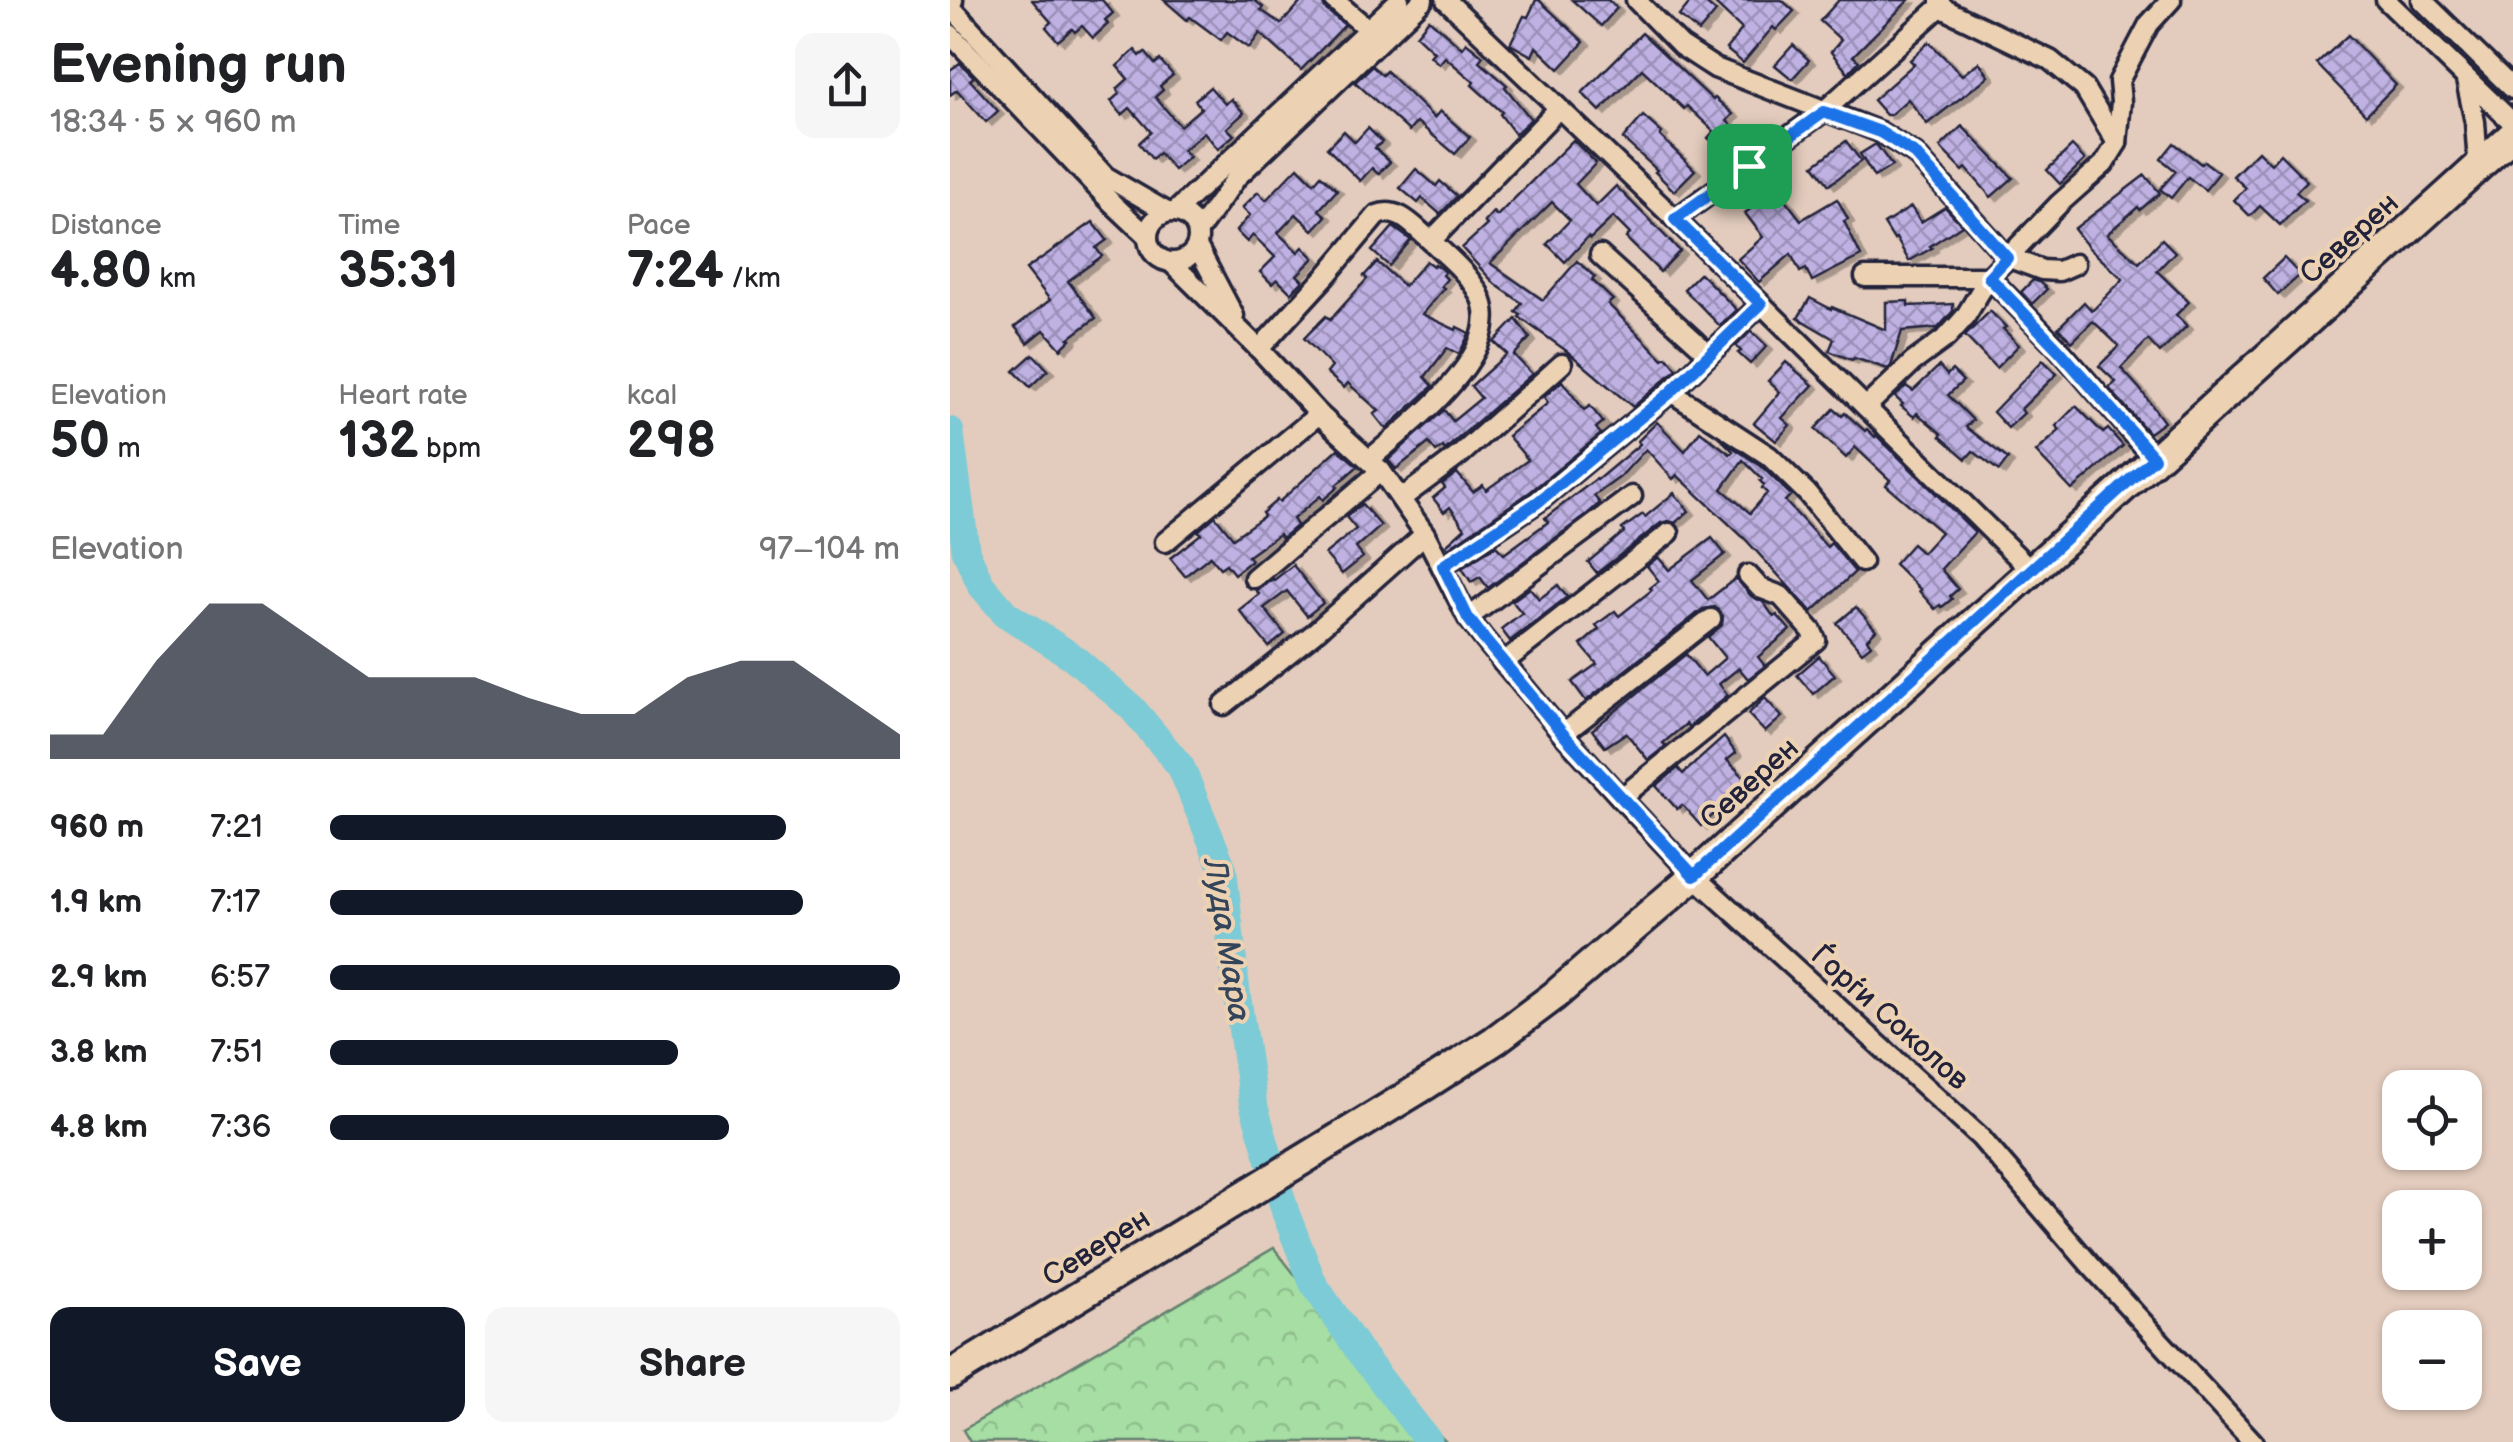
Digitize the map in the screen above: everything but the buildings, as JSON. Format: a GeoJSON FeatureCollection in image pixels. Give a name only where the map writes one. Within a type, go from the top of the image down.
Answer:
{"type":"FeatureCollection","features":[{"type":"Feature","properties":{"kind":"main road","name":"Северен"},"geometry":{"type":"LineString","coordinates":[[950,1374],[1328,1145],[1494,1041],[1554,996],[1694,876],[2513,135]]}},
{"type":"Feature","properties":{"kind":"street"},"geometry":{"type":"LineString","coordinates":[[1334,0],[1368,30]]}},
{"type":"Feature","properties":{"kind":"street"},"geometry":{"type":"LineString","coordinates":[[1147,236],[1153,221],[1171,212],[1399,0]]}},
{"type":"Feature","properties":{"kind":"street"},"geometry":{"type":"LineString","coordinates":[[950,34],[1147,236],[1156,258],[1172,263],[1188,258],[1237,177],[1423,0]]}},
{"type":"Feature","properties":{"kind":"street"},"geometry":{"type":"LineString","coordinates":[[1446,0],[2032,570]]}},
{"type":"Feature","properties":{"kind":"street"},"geometry":{"type":"LineString","coordinates":[[1636,0],[1681,46],[1714,68],[1880,132],[1915,154],[2007,258],[2059,272],[2075,264]]}},
{"type":"Feature","properties":{"kind":"street"},"geometry":{"type":"LineString","coordinates":[[1866,406],[1965,318],[1989,277],[2059,204],[2104,164],[2117,143],[2119,81],[2149,24],[2170,0]]}},
{"type":"Feature","properties":{"kind":"street"},"geometry":{"type":"LineString","coordinates":[[2386,0],[2513,123]]}},
{"type":"Feature","properties":{"kind":"street"},"geometry":{"type":"LineString","coordinates":[[2422,0],[2513,89]]}},
{"type":"Feature","properties":{"kind":"street"},"geometry":{"type":"LineString","coordinates":[[951,3],[1105,176],[1171,212],[1190,218],[1243,334]]}},
{"type":"Feature","properties":{"kind":"street"},"geometry":{"type":"LineString","coordinates":[[1675,219],[1824,112],[1940,4],[2050,60],[2084,88],[2121,102]]}},
{"type":"Feature","properties":{"kind":"street"},"geometry":{"type":"LineString","coordinates":[[2487,64],[2513,68]]}},
{"type":"Feature","properties":{"kind":"street"},"geometry":{"type":"LineString","coordinates":[[2466,79],[2478,165]]}},
{"type":"Feature","properties":{"kind":"street"},"geometry":{"type":"LineString","coordinates":[[2084,88],[2117,143]]}},
{"type":"Feature","properties":{"kind":"street"},"geometry":{"type":"LineString","coordinates":[[1431,242],[1558,110]]}},
{"type":"Feature","properties":{"kind":"street"},"geometry":{"type":"LineString","coordinates":[[1254,578],[1375,466],[1462,373],[1481,337],[1482,297],[1458,266],[1401,216],[1383,212],[1259,349]]}},
{"type":"Feature","properties":{"kind":"street"},"geometry":{"type":"LineString","coordinates":[[1600,255],[1708,354]]}},
{"type":"Feature","properties":{"kind":"street","name":"Ѓорѓи Соколов"},"geometry":{"type":"LineString","coordinates":[[1172,263],[1375,466],[1402,498],[1426,534],[1468,618],[1621,798],[1694,876],[1980,1137],[2091,1266],[2252,1442]]}},
{"type":"Feature","properties":{"kind":"street"},"geometry":{"type":"LineString","coordinates":[[1865,277],[1989,277],[2154,458]]}},
{"type":"Feature","properties":{"kind":"street"},"geometry":{"type":"LineString","coordinates":[[1443,566],[1538,502],[1671,392],[1761,304]]}},
{"type":"Feature","properties":{"kind":"street"},"geometry":{"type":"LineString","coordinates":[[1402,498],[1460,454],[1562,364]]}},
{"type":"Feature","properties":{"kind":"street"},"geometry":{"type":"LineString","coordinates":[[1671,392],[1769,456],[1807,494],[1862,562]]}},
{"type":"Feature","properties":{"kind":"street"},"geometry":{"type":"LineString","coordinates":[[1165,542],[1320,414]]}},
{"type":"Feature","properties":{"kind":"street"},"geometry":{"type":"LineString","coordinates":[[1468,618],[1632,496]]}},
{"type":"Feature","properties":{"kind":"street"},"geometry":{"type":"LineString","coordinates":[[1503,663],[1669,533]]}},
{"type":"Feature","properties":{"kind":"street"},"geometry":{"type":"LineString","coordinates":[[1224,705],[1313,634],[1426,534]]}},
{"type":"Feature","properties":{"kind":"street"},"geometry":{"type":"LineString","coordinates":[[1621,798],[1816,640],[1781,596],[1760,588],[1748,575]]}},
{"type":"Feature","properties":{"kind":"street"},"geometry":{"type":"LineString","coordinates":[[1563,734],[1710,619]]}},
{"type":"Feature","properties":{"kind":"green space"},"geometry":{"type":"Polygon","coordinates":[[[1274,1248],[1335,1326],[1446,1442],[970,1442],[963,1430],[1274,1248]]]}},
{"type":"Feature","properties":{"kind":"waterway","name":"Луда Мара"},"geometry":{"type":"LineString","coordinates":[[950,431],[966,552],[981,585],[1006,614],[1073,657],[1132,708],[1181,767],[1223,869],[1253,1103],[1286,1214],[1313,1283],[1361,1354],[1429,1442]]}},
{"type":"Feature","properties":{"kind":"route"},"geometry":{"type":"LineString","coordinates":[[1824,112],[1880,132],[1915,154],[2007,258],[1989,277],[2154,458],[1694,876],[1563,734],[1484,639],[1468,618],[1443,566],[1538,502],[1671,392],[1761,304],[1675,219],[1749,166],[1824,112]]}}]}
